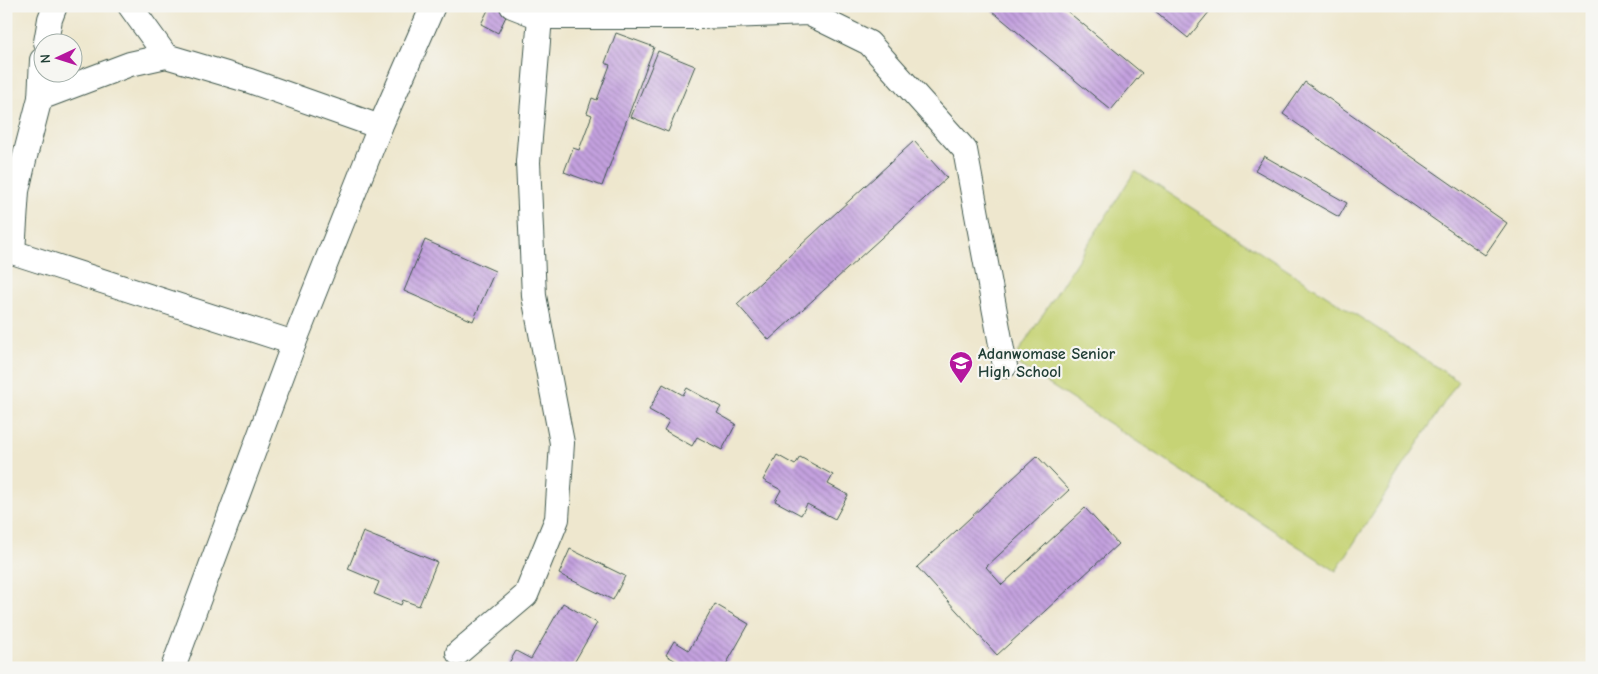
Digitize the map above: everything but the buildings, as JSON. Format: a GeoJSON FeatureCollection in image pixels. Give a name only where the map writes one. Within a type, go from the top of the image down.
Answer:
{"type":"FeatureCollection","features":[{"type":"Feature","properties":{"kind":"street"},"geometry":{"type":"LineString","coordinates":[[48,32],[55,6]]}},
{"type":"Feature","properties":{"kind":"street"},"geometry":{"type":"LineString","coordinates":[[130,6],[166,56]]}},
{"type":"Feature","properties":{"kind":"street"},"geometry":{"type":"LineString","coordinates":[[172,668],[294,343],[380,127],[433,6]]}},
{"type":"Feature","properties":{"kind":"street"},"geometry":{"type":"LineString","coordinates":[[512,6],[540,17],[700,17],[808,13],[869,43],[965,150],[1005,366]]}},
{"type":"Feature","properties":{"kind":"street"},"geometry":{"type":"LineString","coordinates":[[458,653],[526,595],[556,520],[562,443],[534,296],[528,162],[540,17]]}},
{"type":"Feature","properties":{"kind":"street"},"geometry":{"type":"LineString","coordinates":[[40,98],[130,64],[166,56],[250,81],[380,127]]}},
{"type":"Feature","properties":{"kind":"street"},"geometry":{"type":"LineString","coordinates":[[41,82],[40,98],[24,160],[12,196],[10,251],[294,343]]}},
{"type":"Feature","properties":{"kind":"green space"},"geometry":{"type":"Polygon","coordinates":[[[1135,171],[1458,381],[1336,571],[1013,361],[1135,171]]]}},
{"type":"Feature","properties":{"kind":"place","name":"Adanwomase Senior High School"},"geometry":{"type":"Point","coordinates":[961,384]}}]}
